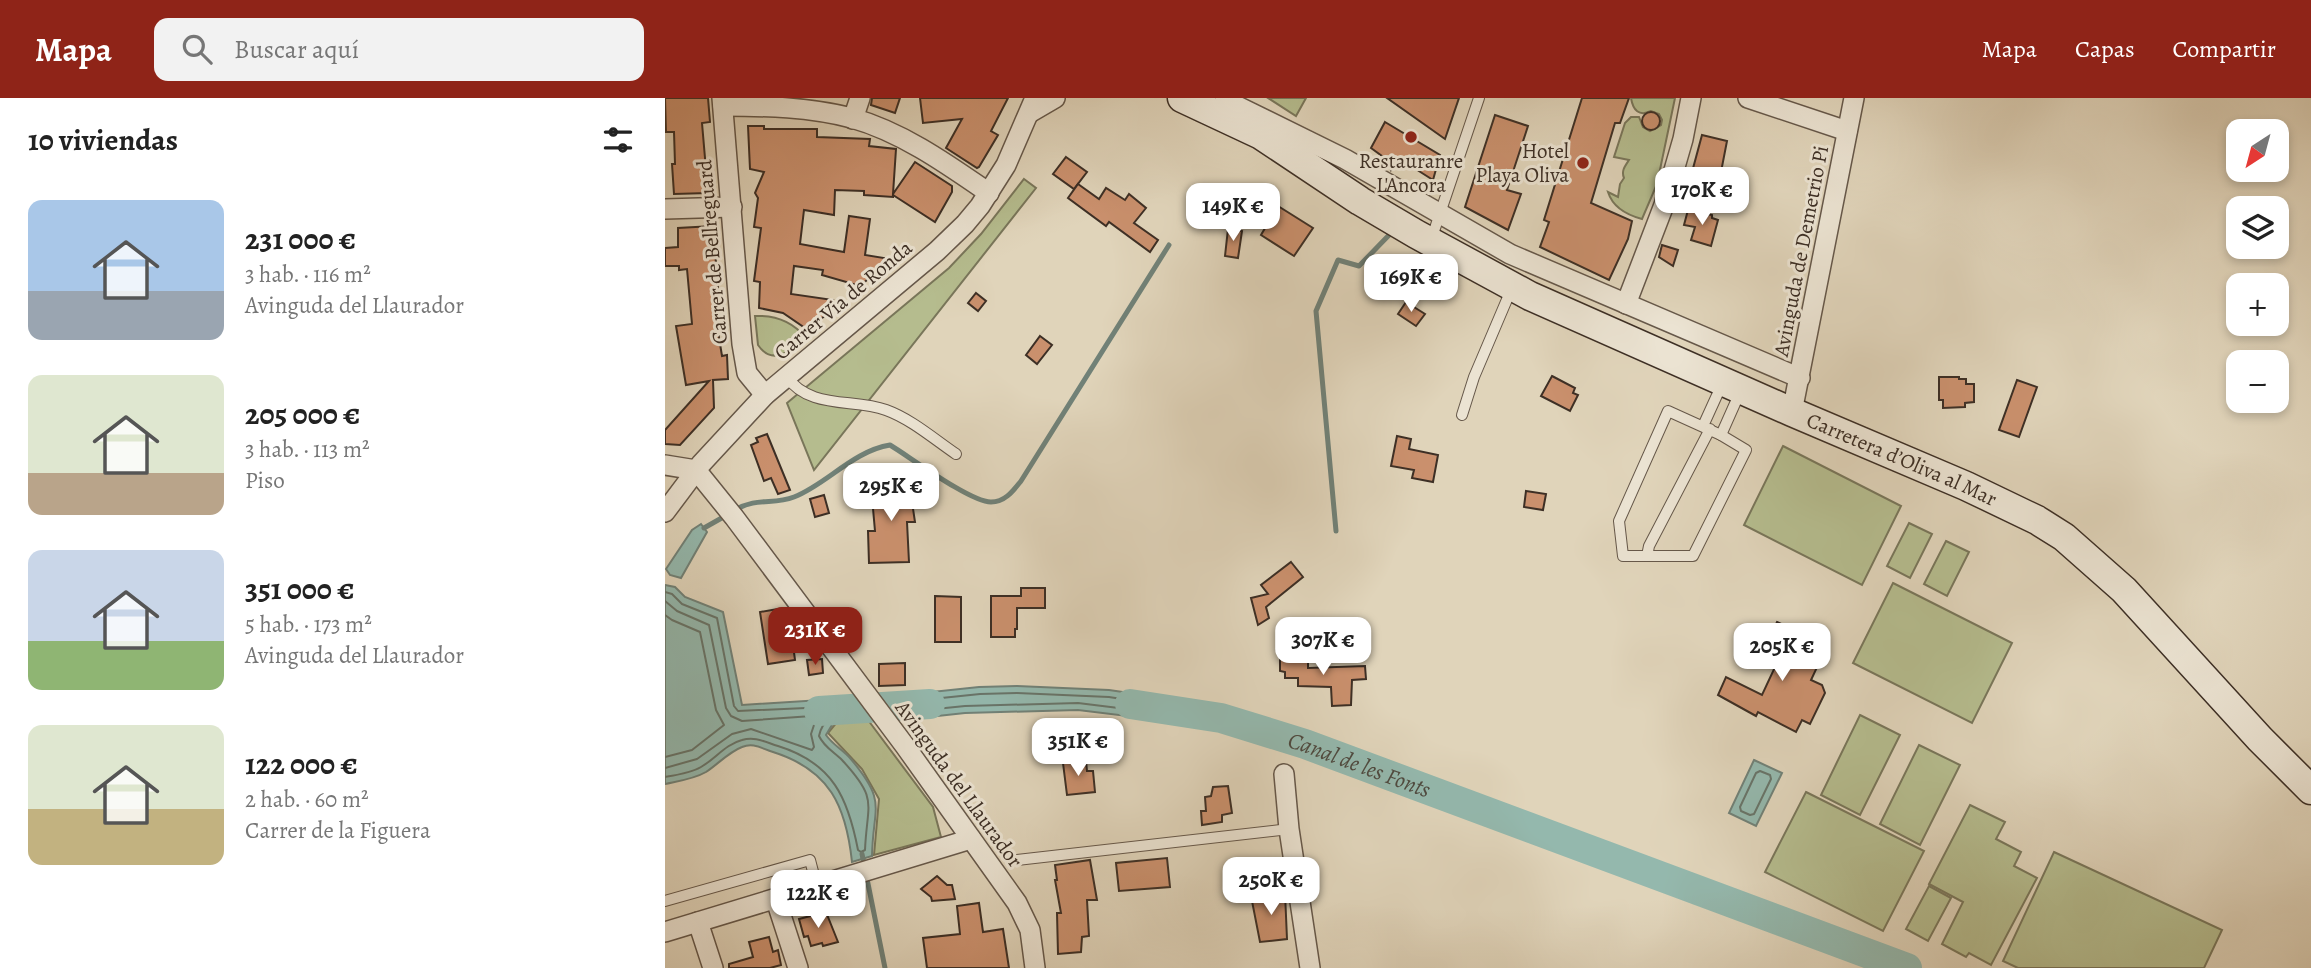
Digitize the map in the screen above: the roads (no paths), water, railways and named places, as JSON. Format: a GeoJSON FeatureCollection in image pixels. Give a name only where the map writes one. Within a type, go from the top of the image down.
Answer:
{"type":"FeatureCollection","features":[{"type":"Feature","properties":{"kind":"street"},"geometry":{"type":"LineString","coordinates":[[853,119],[860,98]]}},
{"type":"Feature","properties":{"kind":"street","name":"Carrer Via de Ronda"},"geometry":{"type":"LineString","coordinates":[[665,511],[697,470],[765,395],[943,246],[965,224],[989,192],[1014,149],[1033,105],[1046,98]]}},
{"type":"Feature","properties":{"kind":"street"},"geometry":{"type":"LineString","coordinates":[[1033,105],[1055,98]]}},
{"type":"Feature","properties":{"kind":"street"},"geometry":{"type":"LineString","coordinates":[[1626,304],[1664,205],[1683,139],[1691,98]]}},
{"type":"Feature","properties":{"kind":"street"},"geometry":{"type":"LineString","coordinates":[[1748,98],[1847,131]]}},
{"type":"Feature","properties":{"kind":"street","name":"Avinguda de Demetrio Pi"},"geometry":{"type":"LineString","coordinates":[[1792,412],[1854,98]]}},
{"type":"Feature","properties":{"kind":"street"},"geometry":{"type":"LineString","coordinates":[[1199,99],[1345,159],[1440,214],[1508,274],[1626,304],[1800,378]]}},
{"type":"Feature","properties":{"kind":"street","name":"Carretera d’Oliva al Mar"},"geometry":{"type":"LineString","coordinates":[[1199,99],[1423,238],[1508,274],[1732,386],[2003,502],[2064,537],[2124,590],[2260,739],[2311,790]]}},
{"type":"Feature","properties":{"kind":"street"},"geometry":{"type":"LineString","coordinates":[[723,102],[801,108],[853,119],[888,132],[925,151],[989,192]]}},
{"type":"Feature","properties":{"kind":"street","name":"Carrer de Bellreguard"},"geometry":{"type":"LineString","coordinates":[[723,102],[745,367],[765,395]]}},
{"type":"Feature","properties":{"kind":"street"},"geometry":{"type":"LineString","coordinates":[[665,209],[732,207]]}},
{"type":"Feature","properties":{"kind":"street"},"geometry":{"type":"LineString","coordinates":[[665,465],[697,470]]}},
{"type":"Feature","properties":{"kind":"street","name":"Avinguda del Llaurador"},"geometry":{"type":"LineString","coordinates":[[697,470],[887,723],[1026,920],[1032,940],[1035,968]]}},
{"type":"Feature","properties":{"kind":"street"},"geometry":{"type":"LineString","coordinates":[[1284,774],[1289,829],[1310,968]]}},
{"type":"Feature","properties":{"kind":"street"},"geometry":{"type":"LineString","coordinates":[[665,932],[971,839]]}},
{"type":"Feature","properties":{"kind":"street"},"geometry":{"type":"LineString","coordinates":[[776,900],[798,968]]}},
{"type":"Feature","properties":{"kind":"street"},"geometry":{"type":"LineString","coordinates":[[698,922],[713,968]]}},
{"type":"Feature","properties":{"kind":"lane"},"geometry":{"type":"LineString","coordinates":[[1423,238],[1440,214],[1479,98]]}},
{"type":"Feature","properties":{"kind":"lane"},"geometry":{"type":"LineString","coordinates":[[1462,415],[1508,274]]}},
{"type":"Feature","properties":{"kind":"lane"},"geometry":{"type":"LineString","coordinates":[[786,376],[798,390],[816,399],[858,403],[888,411],[956,454]]}},
{"type":"Feature","properties":{"kind":"lane"},"geometry":{"type":"LineString","coordinates":[[1647,556],[1649,546],[1707,428],[1732,386]]}},
{"type":"Feature","properties":{"kind":"lane"},"geometry":{"type":"LineString","coordinates":[[1721,435],[1732,386]]}},
{"type":"Feature","properties":{"kind":"lane"},"geometry":{"type":"LineString","coordinates":[[1668,411],[1721,435],[1747,450],[1693,556],[1623,556],[1619,521],[1668,411]]}},
{"type":"Feature","properties":{"kind":"lane"},"geometry":{"type":"LineString","coordinates":[[1017,860],[1289,829]]}},
{"type":"Feature","properties":{"kind":"lane"},"geometry":{"type":"LineString","coordinates":[[665,901],[810,860],[817,887]]}},
{"type":"Feature","properties":{"kind":"water"},"geometry":{"type":"Polygon","coordinates":[[[701,524],[707,532],[681,578],[670,575],[666,569],[692,530],[701,524]]]}},
{"type":"Feature","properties":{"kind":"water"},"geometry":{"type":"Polygon","coordinates":[[[665,585],[675,587],[685,597],[723,612],[742,705],[853,698],[868,720],[836,722],[826,735],[862,773],[874,795],[876,805],[872,856],[852,862],[839,807],[821,780],[793,760],[758,746],[742,747],[701,774],[665,784],[665,585]]]}},
{"type":"Feature","properties":{"kind":"water"},"geometry":{"type":"Polygon","coordinates":[[[979,687],[1109,690],[1172,699],[1168,721],[1078,710],[965,713],[901,720],[884,697],[979,687]]]}},
{"type":"Feature","properties":{"kind":"water"},"geometry":{"type":"Polygon","coordinates":[[[1754,760],[1782,773],[1756,826],[1729,813],[1754,760]]]}},
{"type":"Feature","properties":{"kind":"waterway"},"geometry":{"type":"LineString","coordinates":[[1336,531],[1316,311],[1338,260],[1359,266],[1392,232]]}},
{"type":"Feature","properties":{"kind":"waterway"},"geometry":{"type":"LineString","coordinates":[[735,510],[758,502],[794,497],[864,454],[890,445],[969,495],[991,502],[1005,498],[1021,481],[1169,245]]}},
{"type":"Feature","properties":{"kind":"waterway"},"geometry":{"type":"LineString","coordinates":[[704,528],[727,515]]}},
{"type":"Feature","properties":{"kind":"waterway","name":"Canal de les Fonts"},"geometry":{"type":"LineString","coordinates":[[819,711],[930,704]]}},
{"type":"Feature","properties":{"kind":"waterway","name":"Canal de les Fonts"},"geometry":{"type":"LineString","coordinates":[[1130,704],[1221,718],[1305,744],[1907,968]]}},
{"type":"Feature","properties":{"kind":"waterway"},"geometry":{"type":"LineString","coordinates":[[862,854],[885,968]]}},
{"type":"Feature","properties":{"kind":"place","name":"Restauranre L'Ancora"},"geometry":{"type":"Point","coordinates":[1411,137]}},
{"type":"Feature","properties":{"kind":"place","name":"Hotel Playa Oliva"},"geometry":{"type":"Point","coordinates":[1583,163]}}]}
